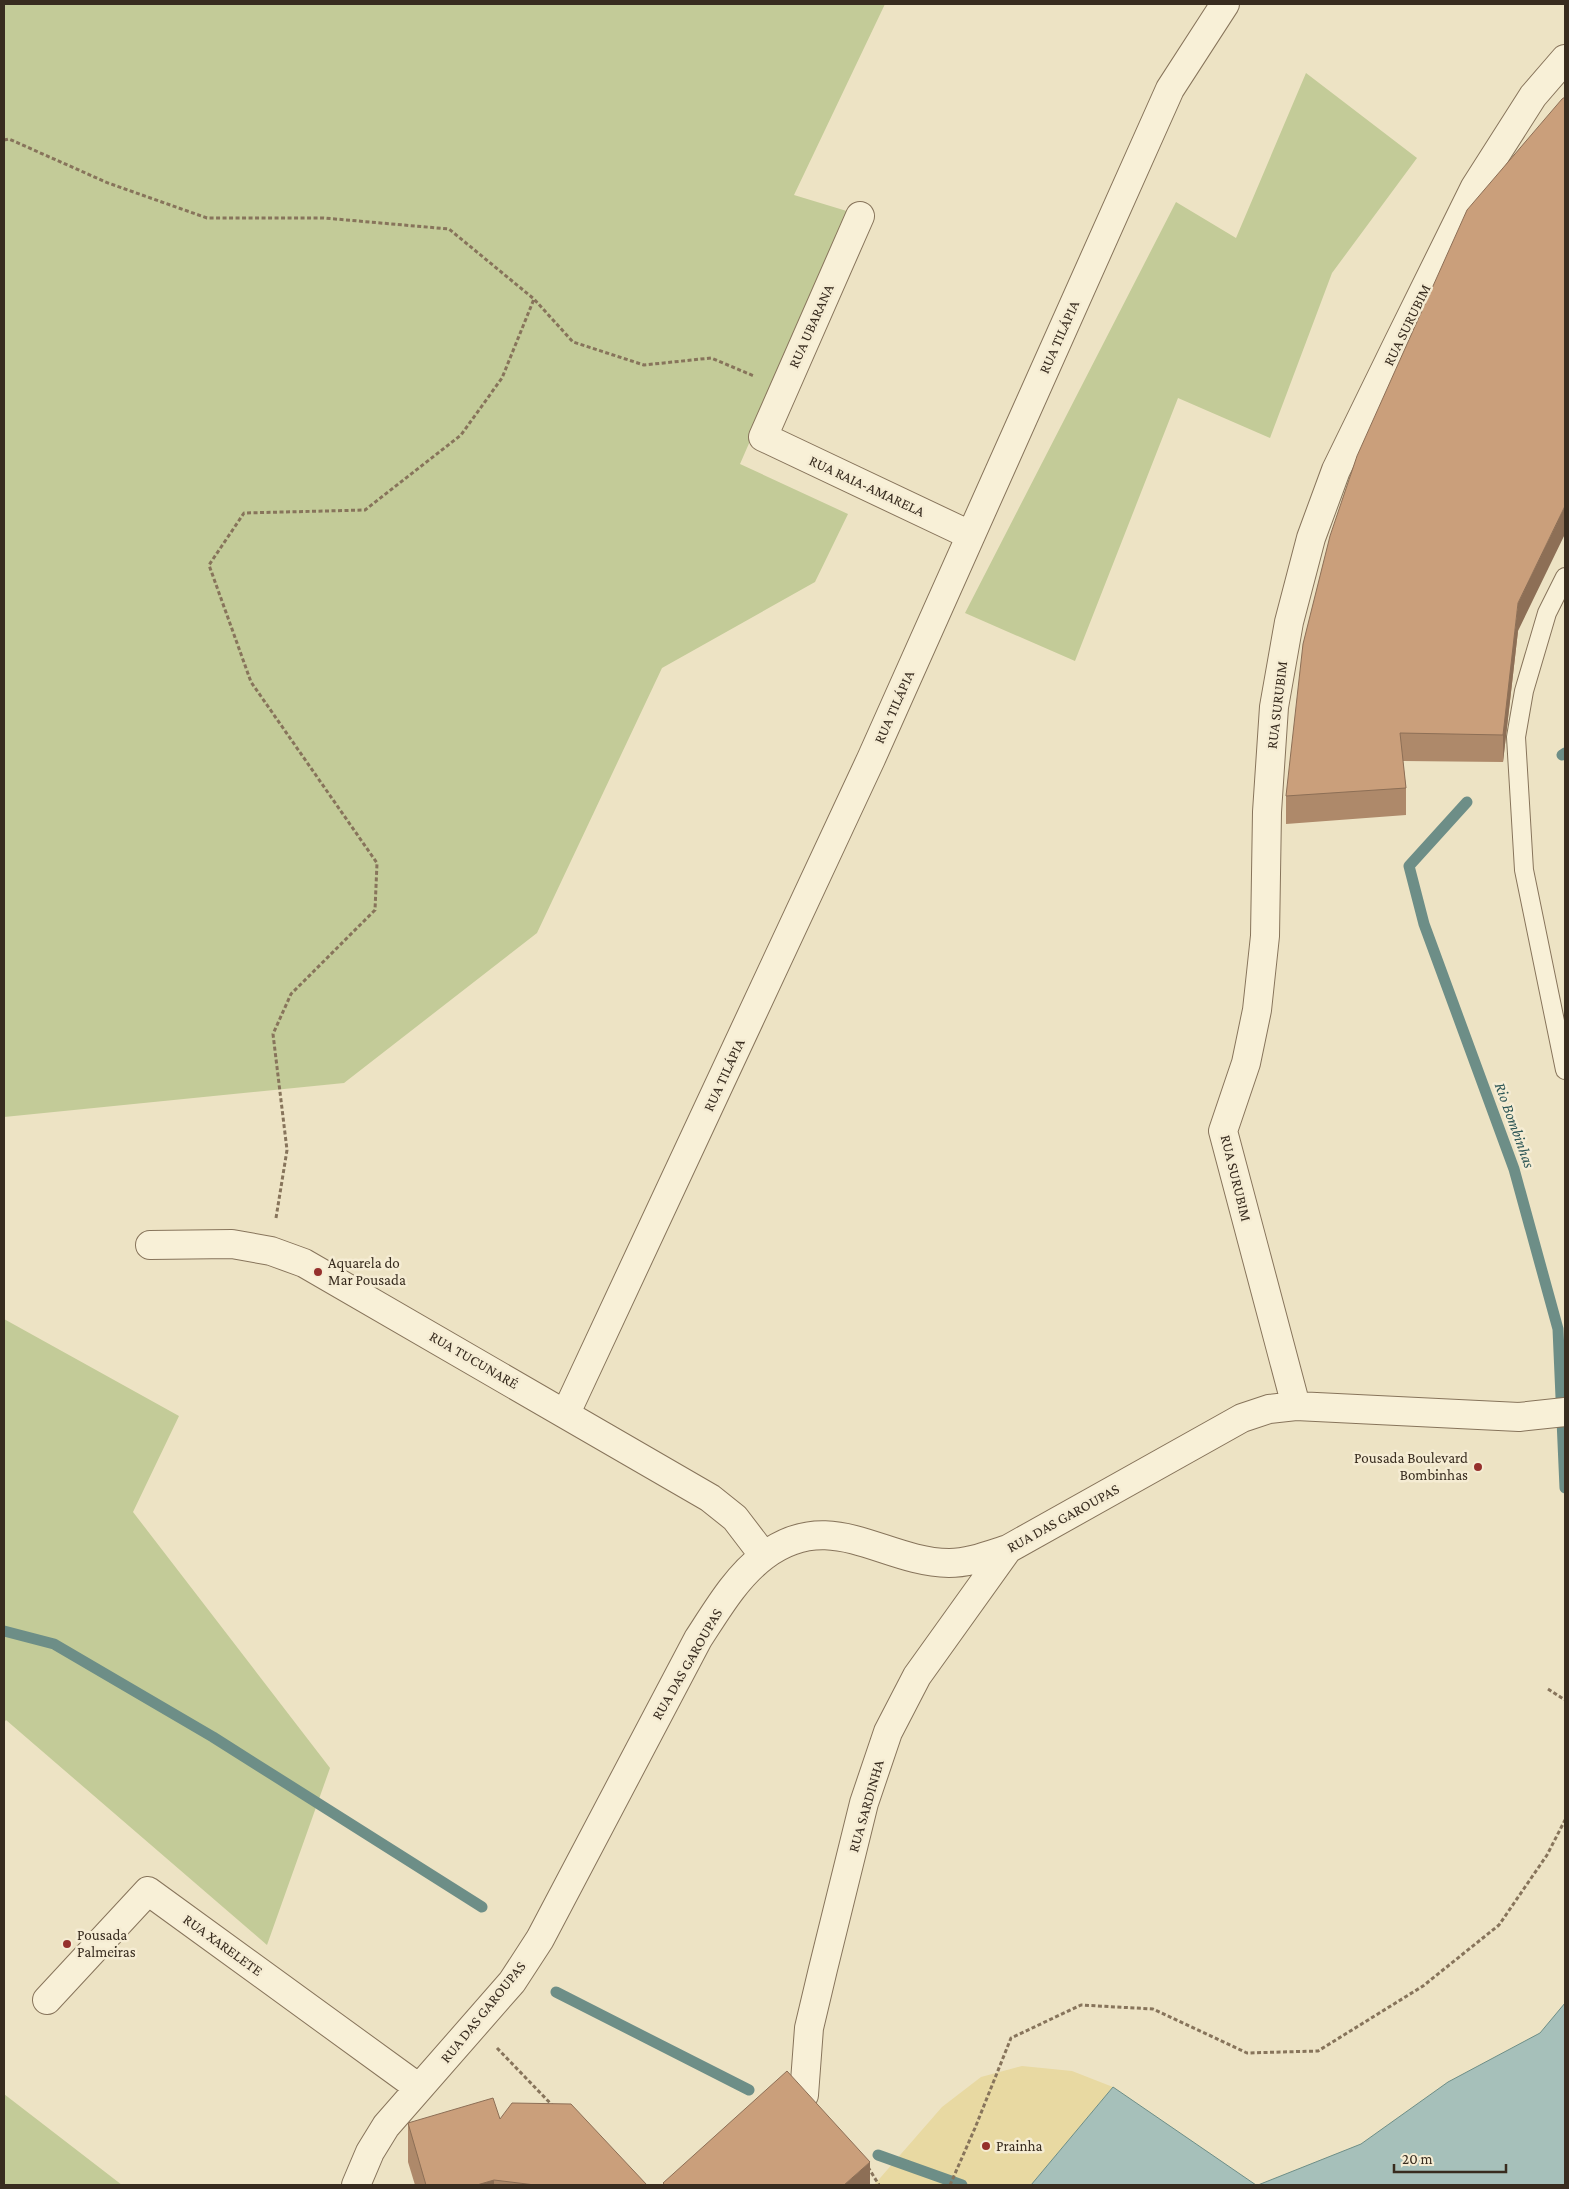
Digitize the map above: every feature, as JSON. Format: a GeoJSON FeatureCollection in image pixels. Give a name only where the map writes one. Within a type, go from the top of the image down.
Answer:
{"type":"FeatureCollection","features":[{"type":"Feature","properties":{"kind":"street","name":"RUA TILÁPIA"},"geometry":{"type":"LineString","coordinates":[[566,1413],[867,768],[1170,89],[1225,4]]}},
{"type":"Feature","properties":{"kind":"street","name":"RUA SURUBIM"},"geometry":{"type":"LineString","coordinates":[[1296,1406],[1223,1131],[1246,1063],[1257,1010],[1265,936],[1267,812],[1274,707],[1289,622],[1311,538],[1336,470],[1474,187],[1533,96],[1565,59]]}},
{"type":"Feature","properties":{"kind":"street","name":"RUA UBARANA"},"geometry":{"type":"LineString","coordinates":[[763,437],[860,216]]}},
{"type":"Feature","properties":{"kind":"street","name":"RUA RAIA-AMARELA"},"geometry":{"type":"LineString","coordinates":[[763,437],[970,535]]}},
{"type":"Feature","properties":{"kind":"street","name":"RUA TUCUNARÉ"},"geometry":{"type":"LineString","coordinates":[[150,1245],[232,1244],[271,1251],[304,1263],[710,1498],[735,1518],[764,1556]]}},
{"type":"Feature","properties":{"kind":"street","name":"RUA DAS GAROUPAS"},"geometry":{"type":"LineString","coordinates":[[356,2185],[370,2152],[386,2126],[512,1982],[540,1939],[698,1639],[725,1598],[764,1556],[788,1543],[812,1536],[838,1535],[864,1540],[922,1559],[949,1563],[979,1559],[1008,1549],[1242,1418],[1269,1409],[1296,1406],[1519,1417],[1552,1413]]}},
{"type":"Feature","properties":{"kind":"street","name":"RUA SARDINHA"},"geometry":{"type":"LineString","coordinates":[[810,2102],[809,2028],[864,1803],[888,1732],[917,1676],[1008,1549]]}},
{"type":"Feature","properties":{"kind":"street","name":"RUA XARELETE"},"geometry":{"type":"LineString","coordinates":[[47,2000],[148,1890],[419,2088]]}},
{"type":"Feature","properties":{"kind":"lane"},"geometry":{"type":"LineString","coordinates":[[1565,577],[1547,612],[1524,691],[1516,737],[1524,870],[1565,1070]]}},
{"type":"Feature","properties":{"kind":"path"},"geometry":{"type":"LineString","coordinates":[[4,140],[9,139],[108,183],[207,218],[324,218],[449,229],[534,299],[573,342],[644,365],[712,358],[784,388]]}},
{"type":"Feature","properties":{"kind":"path"},"geometry":{"type":"LineString","coordinates":[[271,1251],[287,1150],[273,1034],[291,994],[375,910],[377,863],[251,682],[209,565],[244,513],[365,510],[461,436],[502,378],[534,299]]}},
{"type":"Feature","properties":{"kind":"path"},"geometry":{"type":"LineString","coordinates":[[1548,1689],[1565,1700]]}},
{"type":"Feature","properties":{"kind":"path"},"geometry":{"type":"LineString","coordinates":[[950,2185],[975,2128],[1010,2038],[1081,2005],[1153,2009],[1248,2053],[1318,2050],[1423,1986],[1498,1925],[1547,1855],[1565,1820]]}},
{"type":"Feature","properties":{"kind":"path"},"geometry":{"type":"LineString","coordinates":[[475,2025],[555,2108]]}},
{"type":"Feature","properties":{"kind":"path"},"geometry":{"type":"LineString","coordinates":[[866,2165],[879,2185]]}},
{"type":"Feature","properties":{"kind":"green space"},"geometry":{"type":"Polygon","coordinates":[[[4,4],[885,4],[794,195],[850,212],[740,464],[848,514],[815,582],[662,668],[537,933],[344,1083],[4,1117],[4,4]]]}},
{"type":"Feature","properties":{"kind":"green space"},"geometry":{"type":"Polygon","coordinates":[[[1306,73],[1417,158],[1332,273],[1270,438],[1178,398],[1075,661],[965,613],[1176,202],[1236,238],[1306,73]]]}},
{"type":"Feature","properties":{"kind":"green space"},"geometry":{"type":"Polygon","coordinates":[[[4,1319],[179,1416],[133,1512],[330,1768],[267,1945],[6,1720],[4,1723],[4,1319]]]}},
{"type":"Feature","properties":{"kind":"green space"},"geometry":{"type":"Polygon","coordinates":[[[4,2094],[122,2185],[4,2185],[4,2094]]]}},
{"type":"Feature","properties":{"kind":"sand","name":"Prainha"},"geometry":{"type":"Polygon","coordinates":[[[1022,2066],[1072,2071],[1113,2087],[1031,2185],[874,2185],[942,2107],[981,2077],[1022,2066]]]}},
{"type":"Feature","properties":{"kind":"water"},"geometry":{"type":"Polygon","coordinates":[[[1565,2003],[1565,2185],[1258,2185],[1361,2144],[1448,2082],[1540,2033],[1565,2003]]]}},
{"type":"Feature","properties":{"kind":"water"},"geometry":{"type":"Polygon","coordinates":[[[1113,2087],[1256,2185],[1031,2185],[1113,2087]]]}},
{"type":"Feature","properties":{"kind":"building"},"geometry":{"type":"Polygon","coordinates":[[[1565,97],[1565,506],[1518,603],[1503,735],[1400,733],[1406,788],[1286,796],[1303,644],[1330,536],[1357,456],[1467,210],[1565,97]]]}},
{"type":"Feature","properties":{"kind":"building"},"geometry":{"type":"Polygon","coordinates":[[[787,2071],[870,2162],[844,2185],[665,2185],[663,2183],[787,2071]]]}},
{"type":"Feature","properties":{"kind":"building"},"geometry":{"type":"Polygon","coordinates":[[[493,2098],[500,2119],[512,2103],[571,2104],[647,2185],[535,2185],[494,2180],[477,2185],[426,2185],[408,2123],[493,2098]]]}},
{"type":"Feature","properties":{"kind":"waterway","name":"Rio Bombinhas"},"geometry":{"type":"LineString","coordinates":[[1467,802],[1409,866],[1424,924],[1514,1169],[1558,1329],[1565,1488]]}},
{"type":"Feature","properties":{"kind":"waterway"},"geometry":{"type":"LineString","coordinates":[[4,1631],[54,1644],[213,1737],[482,1907]]}},
{"type":"Feature","properties":{"kind":"waterway"},"geometry":{"type":"LineString","coordinates":[[556,1992],[749,2090]]}},
{"type":"Feature","properties":{"kind":"waterway"},"geometry":{"type":"LineString","coordinates":[[878,2155],[962,2185]]}},
{"type":"Feature","properties":{"kind":"place","name":"Aquarela do Mar Pousada"},"geometry":{"type":"Point","coordinates":[318,1272]}},
{"type":"Feature","properties":{"kind":"place","name":"Pousada Boulevard Bombinhas"},"geometry":{"type":"Point","coordinates":[1478,1467]}},
{"type":"Feature","properties":{"kind":"place","name":"Pousada Palmeiras"},"geometry":{"type":"Point","coordinates":[67,1944]}},
{"type":"Feature","properties":{"kind":"place","name":"Prainha"},"geometry":{"type":"Point","coordinates":[986,2146]}}]}
